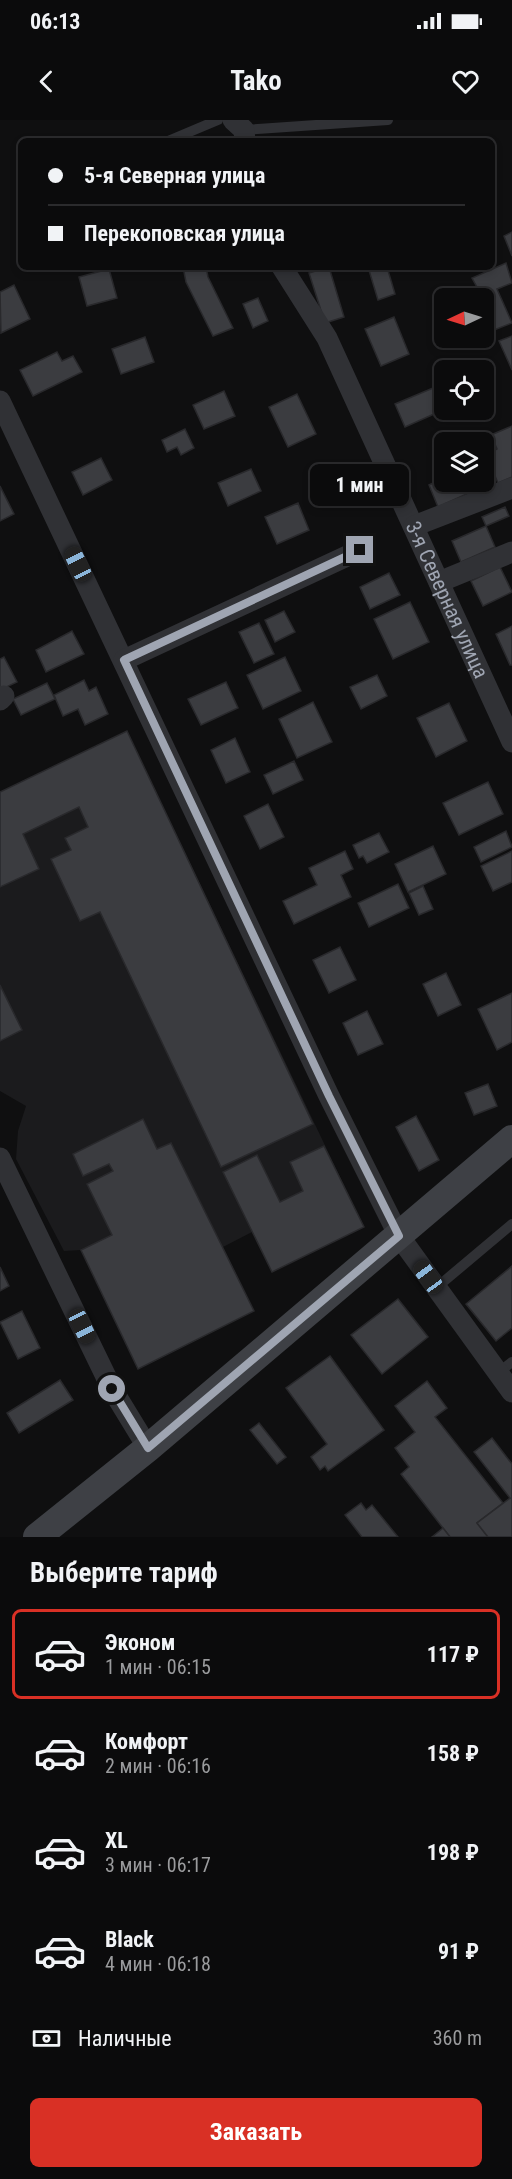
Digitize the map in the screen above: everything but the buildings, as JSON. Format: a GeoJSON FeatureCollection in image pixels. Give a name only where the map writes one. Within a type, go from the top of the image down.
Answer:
{"type":"FeatureCollection","features":[{"type":"Feature","properties":{"kind":"main road"},"geometry":{"type":"LineString","coordinates":[[37,1537],[148,1448],[511,1141]]}},
{"type":"Feature","properties":{"kind":"street","name":"3-я Северная улица"},"geometry":{"type":"LineString","coordinates":[[284,270],[327,338],[512,742]]}},
{"type":"Feature","properties":{"kind":"street"},"geometry":{"type":"LineString","coordinates":[[0,400],[329,1096],[399,1236],[436,1288],[505,1367],[512,1392]]}},
{"type":"Feature","properties":{"kind":"street"},"geometry":{"type":"LineString","coordinates":[[414,526],[512,488]]}},
{"type":"Feature","properties":{"kind":"street"},"geometry":{"type":"LineString","coordinates":[[124,660],[360,550]]}},
{"type":"Feature","properties":{"kind":"street"},"geometry":{"type":"LineString","coordinates":[[440,582],[512,552]]}},
{"type":"Feature","properties":{"kind":"street"},"geometry":{"type":"LineString","coordinates":[[0,1158],[112,1389],[148,1448]]}},
{"type":"Feature","properties":{"kind":"lane"},"geometry":{"type":"LineString","coordinates":[[175,138],[218,120]]}},
{"type":"Feature","properties":{"kind":"lane"},"geometry":{"type":"LineString","coordinates":[[241,130],[387,120]]}},
{"type":"Feature","properties":{"kind":"lane"},"geometry":{"type":"LineString","coordinates":[[436,1288],[512,1224]]}},
{"type":"Feature","properties":{"kind":"shaded area"},"geometry":{"type":"Polygon","coordinates":[[[127,731],[364,1227],[272,1272],[252,1232],[223,1247],[254,1311],[138,1369],[81,1250],[64,1251],[16,1159],[18,1131],[26,1106],[0,1091],[0,792],[127,731]]]}},
{"type":"Feature","properties":{"kind":"route"},"geometry":{"type":"LineString","coordinates":[[112,1389],[148,1448],[399,1236],[329,1096],[124,660],[360,550]]}}]}
